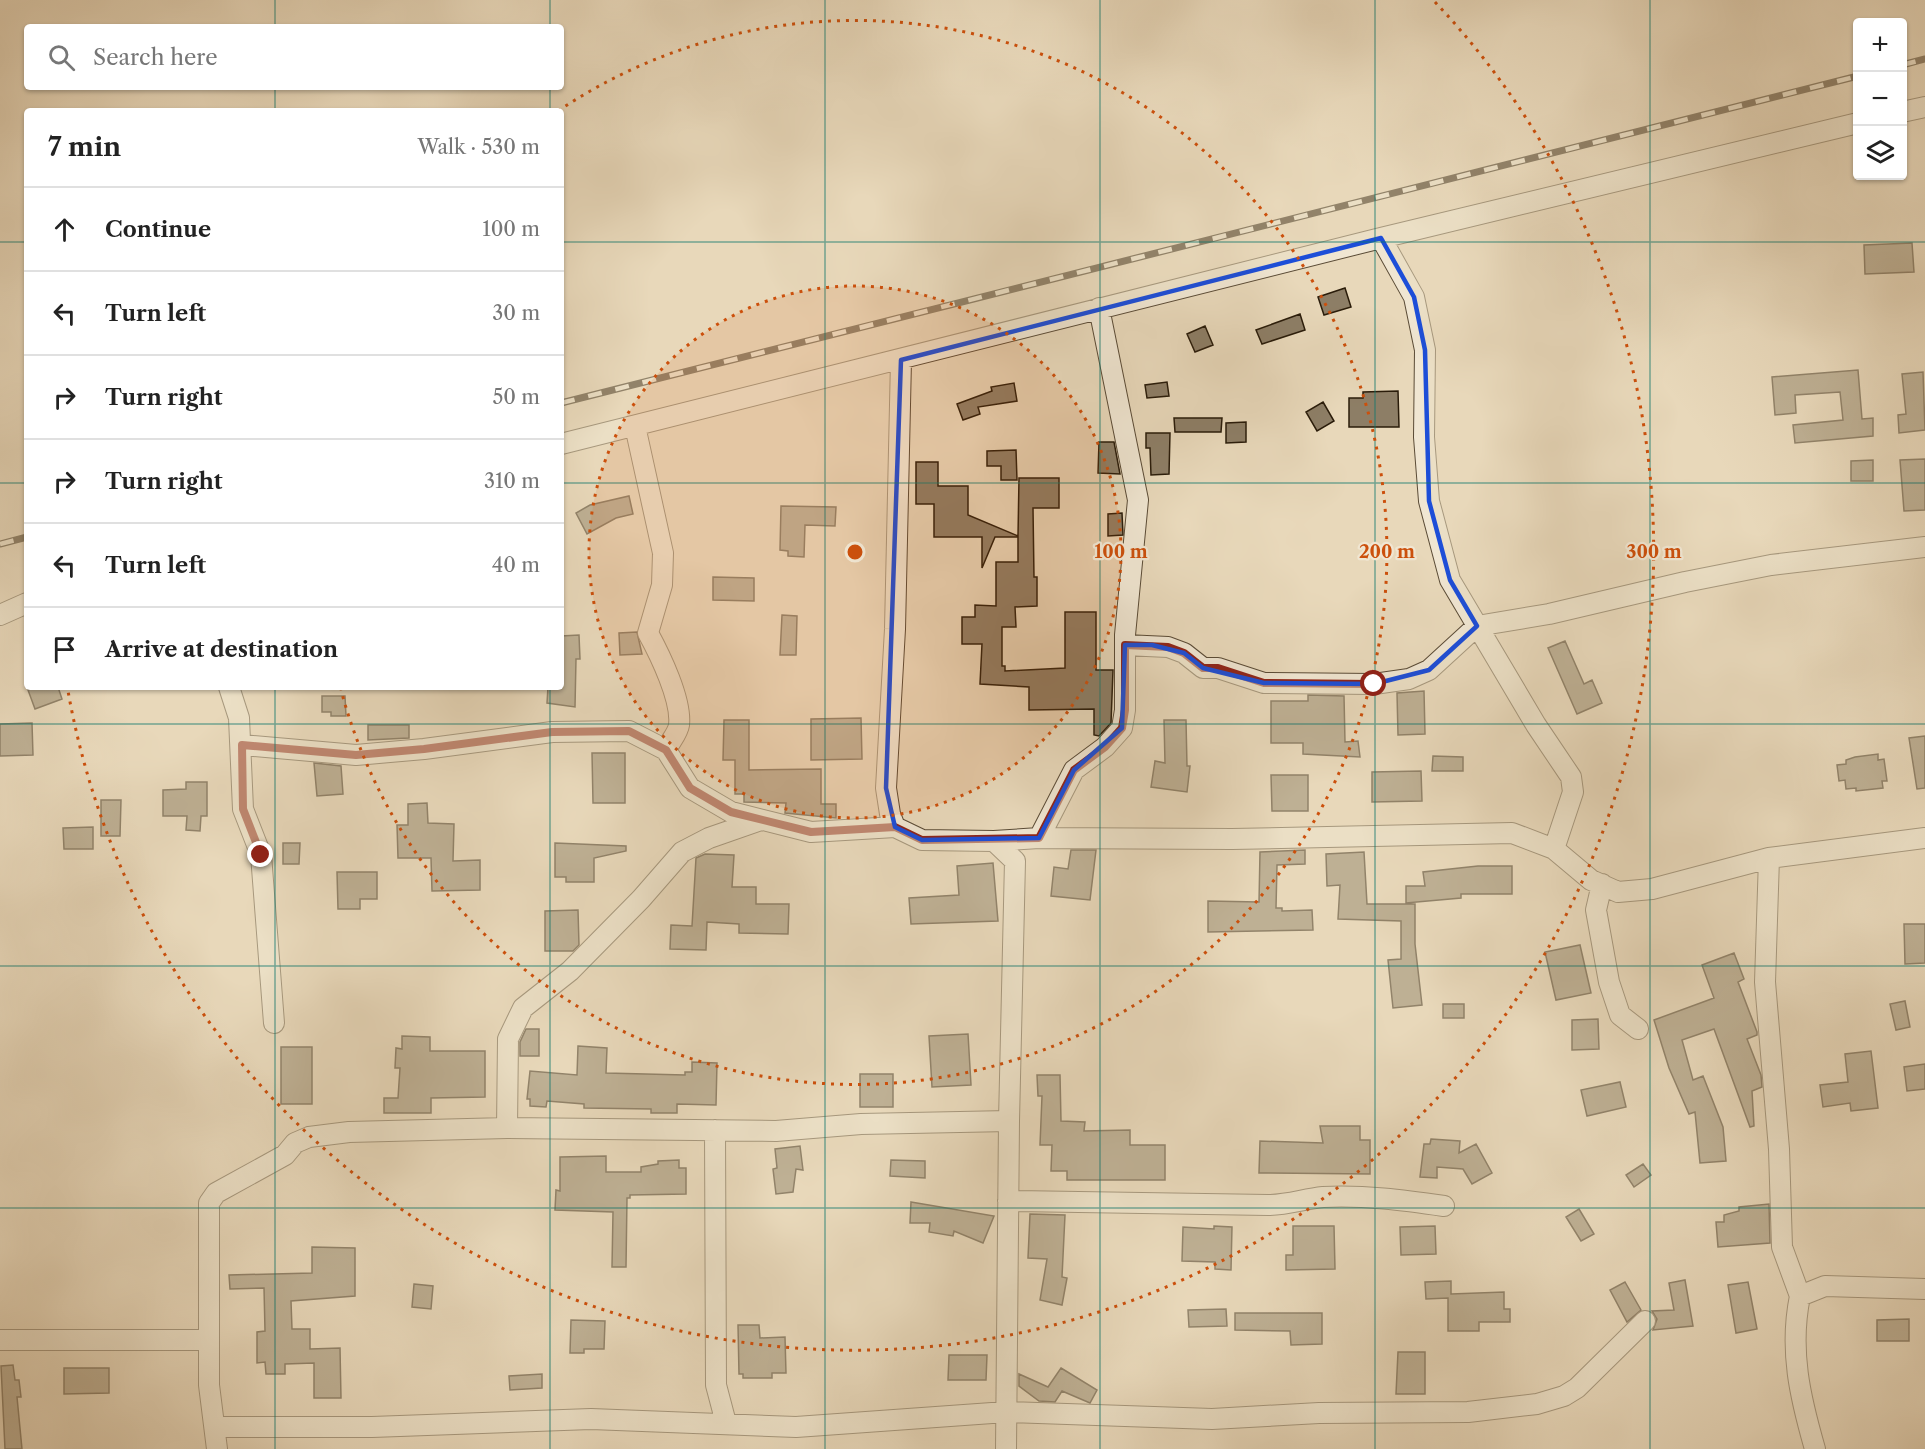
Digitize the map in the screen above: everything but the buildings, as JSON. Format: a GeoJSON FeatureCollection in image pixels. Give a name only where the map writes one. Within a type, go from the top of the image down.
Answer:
{"type":"FeatureCollection","features":[{"type":"Feature","properties":{"kind":"street"},"geometry":{"type":"LineString","coordinates":[[1907,111],[1925,107]]}},
{"type":"Feature","properties":{"kind":"street"},"geometry":{"type":"LineString","coordinates":[[564,443],[1381,238],[1853,124]]}},
{"type":"Feature","properties":{"kind":"street"},"geometry":{"type":"LineString","coordinates":[[1381,238],[1414,297],[1425,350],[1424,437],[1430,501],[1450,580],[1571,777],[1573,792],[1554,849]]}},
{"type":"Feature","properties":{"kind":"street"},"geometry":{"type":"LineString","coordinates":[[1039,838],[1074,770],[1105,747],[1122,728],[1125,710],[1125,645],[1138,500],[1099,308]]}},
{"type":"Feature","properties":{"kind":"street"},"geometry":{"type":"LineString","coordinates":[[895,827],[890,814],[886,789],[895,629],[901,360]]}},
{"type":"Feature","properties":{"kind":"street"},"geometry":{"type":"LineString","coordinates":[[635,426],[663,553],[662,585],[648,633],[673,687],[679,726],[666,750]]}},
{"type":"Feature","properties":{"kind":"street"},"geometry":{"type":"LineString","coordinates":[[1125,645],[1168,647],[1184,653],[1203,668],[1218,668],[1264,683],[1374,684],[1408,679],[1429,670],[1477,626],[1549,614],[1684,582],[1771,565],[1925,547]]}},
{"type":"Feature","properties":{"kind":"street"},"geometry":{"type":"LineString","coordinates":[[0,615],[24,604]]}},
{"type":"Feature","properties":{"kind":"street"},"geometry":{"type":"LineString","coordinates":[[231,690],[239,718],[242,745],[243,809],[261,855],[274,1023]]}},
{"type":"Feature","properties":{"kind":"street"},"geometry":{"type":"LineString","coordinates":[[242,745],[356,755],[424,749],[552,732],[629,731],[666,750],[690,788],[731,812],[811,832],[895,827],[922,840],[994,841],[1039,838],[1232,839],[1512,833],[1554,849],[1591,880],[1618,891],[1652,889],[1769,858],[1925,838]]}},
{"type":"Feature","properties":{"kind":"street"},"geometry":{"type":"LineString","coordinates":[[507,1128],[508,1039],[523,1008],[570,971],[641,899],[682,852],[709,838],[761,820]]}},
{"type":"Feature","properties":{"kind":"street"},"geometry":{"type":"LineString","coordinates":[[994,841],[1015,861],[1009,1121],[1006,1449]]}},
{"type":"Feature","properties":{"kind":"street"},"geometry":{"type":"LineString","coordinates":[[1769,858],[1765,982],[1779,1149],[1782,1247],[1800,1296],[1795,1323],[1795,1364],[1815,1449]]}},
{"type":"Feature","properties":{"kind":"street"},"geometry":{"type":"LineString","coordinates":[[1602,884],[1596,910],[1609,982],[1620,1015],[1638,1029]]}},
{"type":"Feature","properties":{"kind":"street"},"geometry":{"type":"LineString","coordinates":[[217,1449],[209,1385],[207,1220],[209,1203],[216,1193],[285,1155],[295,1143],[309,1137],[349,1132],[507,1128],[776,1131],[861,1124],[1009,1121]]}},
{"type":"Feature","properties":{"kind":"street"},"geometry":{"type":"LineString","coordinates":[[715,1130],[716,1385],[726,1423]]}},
{"type":"Feature","properties":{"kind":"street"},"geometry":{"type":"LineString","coordinates":[[1008,1201],[1268,1205],[1292,1204],[1320,1197],[1357,1197],[1444,1206]]}},
{"type":"Feature","properties":{"kind":"street"},"geometry":{"type":"LineString","coordinates":[[1800,1296],[1825,1286],[1925,1288]]}},
{"type":"Feature","properties":{"kind":"street"},"geometry":{"type":"LineString","coordinates":[[215,1427],[372,1427],[591,1419],[796,1427],[1006,1412],[1212,1419],[1319,1413],[1468,1412],[1537,1404],[1564,1396],[1577,1388],[1645,1321]]}},
{"type":"Feature","properties":{"kind":"street"},"geometry":{"type":"LineString","coordinates":[[0,1340],[209,1341]]}},
{"type":"Feature","properties":{"kind":"highlighted area"},"geometry":{"type":"Polygon","coordinates":[[[1381,238],[1414,297],[1425,350],[1429,501],[1450,580],[1477,626],[1429,670],[1374,684],[1264,683],[1203,668],[1184,653],[1152,645],[1125,645],[1122,728],[1074,770],[1039,838],[922,840],[895,827],[886,788],[901,360],[1381,238]]]}},
{"type":"Feature","properties":{"kind":"railway"},"geometry":{"type":"LineString","coordinates":[[1907,64],[1925,59]]}},
{"type":"Feature","properties":{"kind":"railway"},"geometry":{"type":"LineString","coordinates":[[564,402],[1853,77]]}},
{"type":"Feature","properties":{"kind":"railway"},"geometry":{"type":"LineString","coordinates":[[0,544],[24,538]]}},
{"type":"Feature","properties":{"kind":"route"},"geometry":{"type":"LineString","coordinates":[[261,855],[243,809],[242,745],[356,755],[424,749],[552,732],[629,731],[666,750],[690,788],[731,812],[811,832],[895,827],[922,840],[994,841],[1039,838],[1074,770],[1105,747],[1122,728],[1125,710],[1125,645],[1168,647],[1184,653],[1203,668],[1218,668],[1264,683],[1374,684]]}}]}
